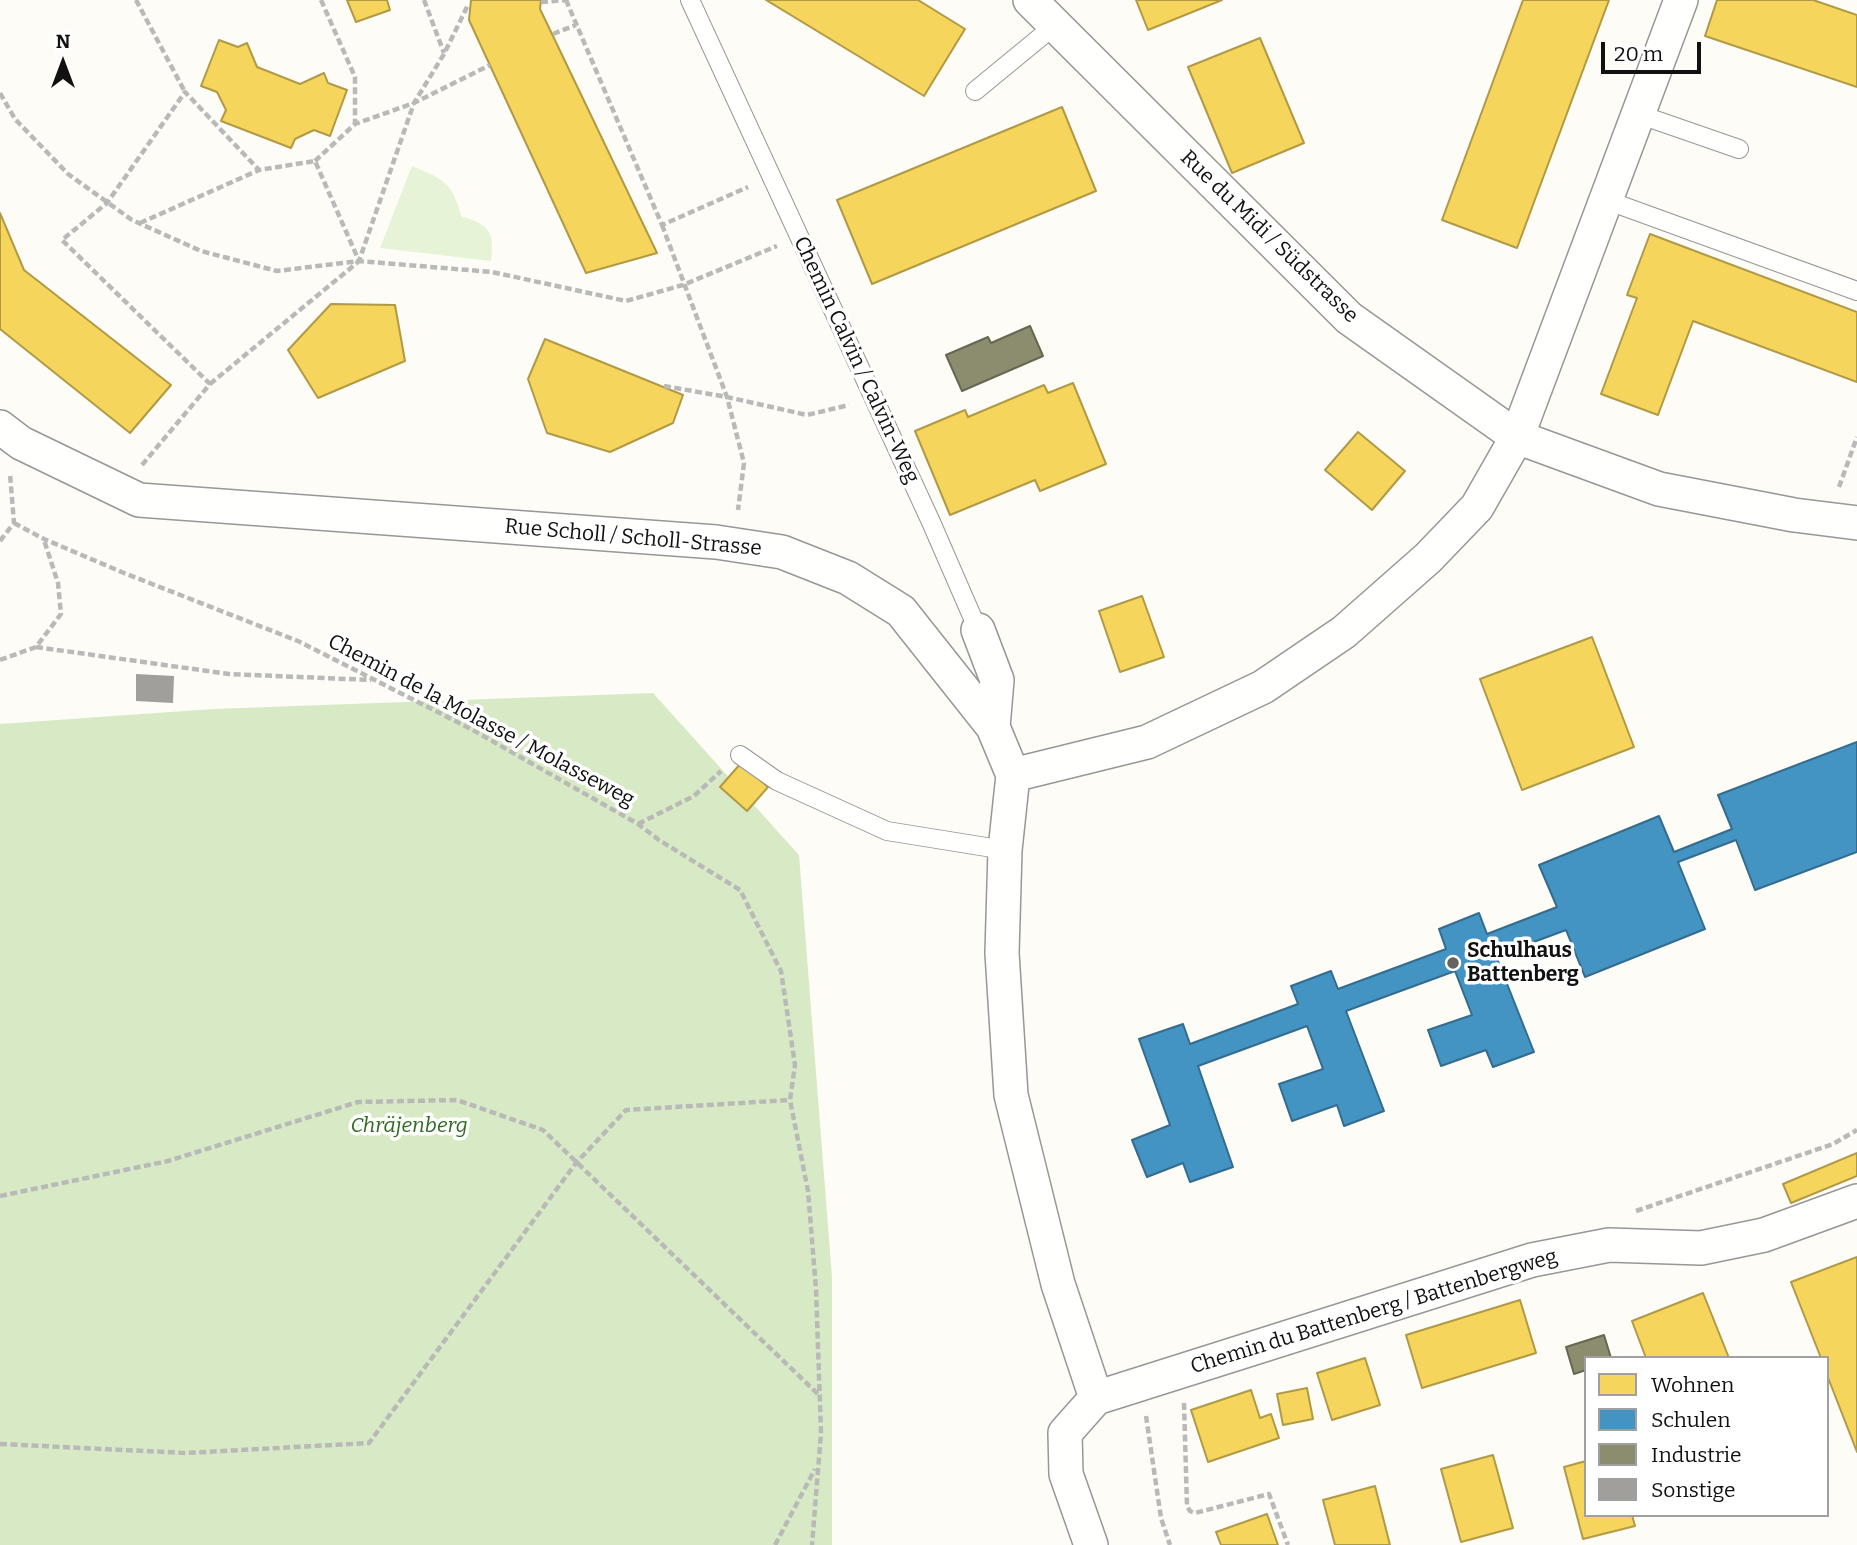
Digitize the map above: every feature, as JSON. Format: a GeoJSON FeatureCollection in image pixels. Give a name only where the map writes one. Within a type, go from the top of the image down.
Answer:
{"type":"FeatureCollection","features":[{"type":"Feature","properties":{"kind":"street","name":"Rue du Midi / Südstrasse"},"geometry":{"type":"LineString","coordinates":[[1030,0],[1349,318],[1517,437],[1658,489],[1794,515],[1857,523]]}},
{"type":"Feature","properties":{"kind":"street"},"geometry":{"type":"LineString","coordinates":[[1013,775],[1147,742],[1263,687],[1344,632],[1427,558],[1477,507],[1517,437],[1681,0]]}},
{"type":"Feature","properties":{"kind":"street","name":"Rue Scholl / Scholl-Strasse"},"geometry":{"type":"LineString","coordinates":[[10,435],[139,500],[716,542],[782,552],[848,578],[901,611],[993,727],[1013,775],[1005,850],[1002,953],[1011,1095],[1058,1284],[1096,1398]]}},
{"type":"Feature","properties":{"kind":"street","name":"Chemin Calvin / Calvin-Weg"},"geometry":{"type":"LineString","coordinates":[[978,630],[997,680],[993,727]]}},
{"type":"Feature","properties":{"kind":"street","name":"Chemin du Battenberg / Battenbergweg"},"geometry":{"type":"LineString","coordinates":[[1096,1398],[1532,1260],[1609,1245],[1701,1248],[1764,1235],[1857,1201]]}},
{"type":"Feature","properties":{"kind":"street"},"geometry":{"type":"LineString","coordinates":[[1091,1545],[1066,1474],[1065,1433],[1096,1398]]}},
{"type":"Feature","properties":{"kind":"lane","name":"Chemin Calvin / Calvin-Weg"},"geometry":{"type":"LineString","coordinates":[[690,0],[978,630]]}},
{"type":"Feature","properties":{"kind":"lane"},"geometry":{"type":"LineString","coordinates":[[975,91],[1054,26]]}},
{"type":"Feature","properties":{"kind":"lane"},"geometry":{"type":"LineString","coordinates":[[1638,114],[1739,149]]}},
{"type":"Feature","properties":{"kind":"lane"},"geometry":{"type":"LineString","coordinates":[[1606,200],[1857,291]]}},
{"type":"Feature","properties":{"kind":"lane"},"geometry":{"type":"LineString","coordinates":[[740,754],[778,781],[887,831],[1005,850]]}},
{"type":"Feature","properties":{"kind":"path"},"geometry":{"type":"LineString","coordinates":[[136,0],[185,92],[259,170]]}},
{"type":"Feature","properties":{"kind":"path"},"geometry":{"type":"LineString","coordinates":[[321,0],[355,77],[355,124]]}},
{"type":"Feature","properties":{"kind":"path"},"geometry":{"type":"LineString","coordinates":[[424,0],[444,54]]}},
{"type":"Feature","properties":{"kind":"path"},"geometry":{"type":"LineString","coordinates":[[541,2],[566,0],[662,225],[727,397],[744,463],[738,510]]}},
{"type":"Feature","properties":{"kind":"path"},"geometry":{"type":"LineString","coordinates":[[142,465],[210,384],[359,261],[414,103],[444,54],[468,5]]}},
{"type":"Feature","properties":{"kind":"path"},"geometry":{"type":"LineString","coordinates":[[552,34],[576,25]]}},
{"type":"Feature","properties":{"kind":"path"},"geometry":{"type":"LineString","coordinates":[[139,223],[259,170],[315,161],[355,124],[414,103],[490,65]]}},
{"type":"Feature","properties":{"kind":"path"},"geometry":{"type":"LineString","coordinates":[[185,92],[107,202],[62,240],[210,384]]}},
{"type":"Feature","properties":{"kind":"path"},"geometry":{"type":"LineString","coordinates":[[0,93],[15,119],[68,174],[139,223],[201,251],[277,271],[359,261],[492,272],[626,302],[683,285],[799,236]]}},
{"type":"Feature","properties":{"kind":"path"},"geometry":{"type":"LineString","coordinates":[[315,161],[359,261]]}},
{"type":"Feature","properties":{"kind":"path"},"geometry":{"type":"LineString","coordinates":[[662,225],[771,177]]}},
{"type":"Feature","properties":{"kind":"path"},"geometry":{"type":"LineString","coordinates":[[664,386],[807,415],[873,398]]}},
{"type":"Feature","properties":{"kind":"path"},"geometry":{"type":"LineString","coordinates":[[0,541],[14,523],[10,435]]}},
{"type":"Feature","properties":{"kind":"path"},"geometry":{"type":"LineString","coordinates":[[1837,493],[1857,437]]}},
{"type":"Feature","properties":{"kind":"path","name":"Chemin de la Molasse / Molasseweg"},"geometry":{"type":"LineString","coordinates":[[14,523],[44,539],[124,573],[298,641],[471,729],[638,824],[740,890],[781,971],[795,1065],[790,1100],[808,1191],[821,1398],[812,1545]]}},
{"type":"Feature","properties":{"kind":"path"},"geometry":{"type":"LineString","coordinates":[[36,647],[61,614],[58,583],[44,539]]}},
{"type":"Feature","properties":{"kind":"path"},"geometry":{"type":"LineString","coordinates":[[0,660],[36,647],[229,674],[375,681]]}},
{"type":"Feature","properties":{"kind":"path"},"geometry":{"type":"LineString","coordinates":[[638,824],[694,796],[740,754]]}},
{"type":"Feature","properties":{"kind":"path"},"geometry":{"type":"LineString","coordinates":[[0,1196],[168,1161],[358,1102],[457,1100],[543,1130],[821,1398]]}},
{"type":"Feature","properties":{"kind":"path"},"geometry":{"type":"LineString","coordinates":[[0,1444],[186,1453],[369,1443],[576,1163],[626,1110],[790,1100]]}},
{"type":"Feature","properties":{"kind":"path"},"geometry":{"type":"LineString","coordinates":[[1635,1212],[1833,1144],[1857,1130]]}},
{"type":"Feature","properties":{"kind":"path"},"geometry":{"type":"LineString","coordinates":[[1183,1370],[1187,1506],[1190,1511],[1195,1513],[1269,1494],[1288,1545]]}},
{"type":"Feature","properties":{"kind":"path"},"geometry":{"type":"LineString","coordinates":[[1141,1384],[1161,1518],[1170,1545]]}},
{"type":"Feature","properties":{"kind":"path"},"geometry":{"type":"LineString","coordinates":[[775,1545],[814,1474],[818,1458]]}},
{"type":"Feature","properties":{"kind":"green space"},"geometry":{"type":"Polygon","coordinates":[[[412,166],[445,183],[454,196],[461,216],[484,226],[491,236],[491,261],[380,248],[412,166]]]}},
{"type":"Feature","properties":{"kind":"green space","name":"Chräjenberg"},"geometry":{"type":"Polygon","coordinates":[[[653,693],[799,855],[832,1277],[832,1545],[0,1545],[0,724],[213,709],[653,693]]]}},
{"type":"Feature","properties":{"kind":"building: Wohnen"},"geometry":{"type":"Polygon","coordinates":[[[347,0],[387,0],[390,10],[356,22],[347,0]]]}},
{"type":"Feature","properties":{"kind":"building: Wohnen"},"geometry":{"type":"Polygon","coordinates":[[[471,0],[541,0],[540,9],[657,253],[586,273],[469,20],[471,0]]]}},
{"type":"Feature","properties":{"kind":"building: Wohnen"},"geometry":{"type":"Polygon","coordinates":[[[766,0],[918,0],[965,29],[924,96],[766,0]]]}},
{"type":"Feature","properties":{"kind":"building: Wohnen"},"geometry":{"type":"Polygon","coordinates":[[[1136,0],[1222,0],[1148,30],[1136,0]]]}},
{"type":"Feature","properties":{"kind":"building: Wohnen"},"geometry":{"type":"Polygon","coordinates":[[[1523,0],[1609,0],[1517,248],[1442,220],[1523,0]]]}},
{"type":"Feature","properties":{"kind":"building: Wohnen"},"geometry":{"type":"Polygon","coordinates":[[[1717,0],[1813,0],[1857,15],[1857,87],[1705,36],[1717,0]]]}},
{"type":"Feature","properties":{"kind":"building: Wohnen"},"geometry":{"type":"Polygon","coordinates":[[[1260,38],[1304,143],[1232,173],[1188,67],[1260,38]]]}},
{"type":"Feature","properties":{"kind":"building: Wohnen"},"geometry":{"type":"Polygon","coordinates":[[[219,40],[238,47],[247,43],[257,67],[300,84],[324,73],[328,83],[347,90],[330,136],[314,130],[295,139],[291,148],[221,121],[226,110],[217,92],[201,86],[219,40]]]}},
{"type":"Feature","properties":{"kind":"building: Wohnen"},"geometry":{"type":"Polygon","coordinates":[[[1062,107],[1096,191],[872,284],[837,200],[1062,107]]]}},
{"type":"Feature","properties":{"kind":"building: Wohnen"},"geometry":{"type":"Polygon","coordinates":[[[0,213],[24,270],[171,385],[130,433],[0,329],[0,213]]]}},
{"type":"Feature","properties":{"kind":"building: Wohnen"},"geometry":{"type":"Polygon","coordinates":[[[1650,234],[1857,312],[1857,382],[1693,321],[1658,415],[1601,394],[1637,298],[1627,295],[1650,234]]]}},
{"type":"Feature","properties":{"kind":"building: Wohnen"},"geometry":{"type":"Polygon","coordinates":[[[331,304],[395,305],[405,361],[318,398],[288,350],[331,304]]]}},
{"type":"Feature","properties":{"kind":"building: Wohnen"},"geometry":{"type":"Polygon","coordinates":[[[545,339],[683,395],[673,423],[610,452],[547,433],[528,379],[545,339]]]}},
{"type":"Feature","properties":{"kind":"building: Wohnen"},"geometry":{"type":"Polygon","coordinates":[[[1073,383],[1106,464],[1040,491],[1035,480],[950,515],[915,431],[965,410],[968,417],[1044,385],[1048,393],[1073,383]]]}},
{"type":"Feature","properties":{"kind":"building: Wohnen"},"geometry":{"type":"Polygon","coordinates":[[[1358,432],[1405,471],[1372,510],[1325,470],[1358,432]]]}},
{"type":"Feature","properties":{"kind":"building: Wohnen"},"geometry":{"type":"Polygon","coordinates":[[[1142,596],[1164,657],[1120,672],[1099,611],[1142,596]]]}},
{"type":"Feature","properties":{"kind":"building: Wohnen"},"geometry":{"type":"Polygon","coordinates":[[[1592,637],[1634,747],[1522,790],[1480,679],[1592,637]]]}},
{"type":"Feature","properties":{"kind":"building: Wohnen"},"geometry":{"type":"Polygon","coordinates":[[[741,763],[768,787],[747,811],[720,787],[741,763]]]}},
{"type":"Feature","properties":{"kind":"building: Wohnen"},"geometry":{"type":"Polygon","coordinates":[[[1857,1153],[1857,1176],[1791,1203],[1783,1184],[1857,1153]]]}},
{"type":"Feature","properties":{"kind":"building: Wohnen"},"geometry":{"type":"Polygon","coordinates":[[[1857,1257],[1857,1452],[1829,1380],[1829,1356],[1820,1356],[1791,1282],[1857,1257]]]}},
{"type":"Feature","properties":{"kind":"building: Wohnen"},"geometry":{"type":"Polygon","coordinates":[[[1703,1293],[1728,1356],[1645,1356],[1632,1321],[1703,1293]]]}},
{"type":"Feature","properties":{"kind":"building: Wohnen"},"geometry":{"type":"Polygon","coordinates":[[[1520,1300],[1536,1353],[1422,1388],[1406,1335],[1520,1300]]]}},
{"type":"Feature","properties":{"kind":"building: Wohnen"},"geometry":{"type":"Polygon","coordinates":[[[1365,1358],[1380,1405],[1332,1420],[1317,1373],[1365,1358]]]}},
{"type":"Feature","properties":{"kind":"building: Wohnen"},"geometry":{"type":"Polygon","coordinates":[[[1307,1388],[1313,1419],[1283,1425],[1277,1394],[1307,1388]]]}},
{"type":"Feature","properties":{"kind":"building: Wohnen"},"geometry":{"type":"Polygon","coordinates":[[[1251,1390],[1260,1418],[1271,1414],[1279,1438],[1208,1462],[1191,1410],[1251,1390]]]}},
{"type":"Feature","properties":{"kind":"building: Wohnen"},"geometry":{"type":"Polygon","coordinates":[[[1493,1455],[1513,1528],[1461,1542],[1441,1469],[1493,1455]]]}},
{"type":"Feature","properties":{"kind":"building: Wohnen"},"geometry":{"type":"Polygon","coordinates":[[[1584,1462],[1584,1517],[1633,1517],[1635,1526],[1583,1539],[1564,1467],[1584,1462]]]}},
{"type":"Feature","properties":{"kind":"building: Wohnen"},"geometry":{"type":"Polygon","coordinates":[[[1375,1486],[1390,1545],[1335,1545],[1323,1500],[1375,1486]]]}},
{"type":"Feature","properties":{"kind":"building: Wohnen"},"geometry":{"type":"Polygon","coordinates":[[[1267,1514],[1278,1545],[1221,1545],[1216,1532],[1267,1514]]]}},
{"type":"Feature","properties":{"kind":"building: Schulen","name":"Schulhaus Battenberg"},"geometry":{"type":"Polygon","coordinates":[[[1857,742],[1857,852],[1755,890],[1736,840],[1678,862],[1705,929],[1585,977],[1566,930],[1496,956],[1534,1052],[1493,1067],[1486,1050],[1441,1066],[1428,1030],[1472,1015],[1455,971],[1346,1011],[1384,1111],[1344,1126],[1337,1105],[1292,1121],[1279,1084],[1323,1069],[1307,1026],[1198,1066],[1233,1167],[1190,1182],[1183,1163],[1147,1177],[1132,1140],[1170,1125],[1139,1039],[1183,1024],[1190,1044],[1298,1004],[1291,986],[1331,971],[1338,989],[1446,949],[1439,929],[1479,913],[1487,934],[1557,907],[1539,865],[1659,816],[1674,852],[1732,829],[1718,795],[1857,742]]]}},
{"type":"Feature","properties":{"kind":"building: Industrie"},"geometry":{"type":"Polygon","coordinates":[[[1030,326],[1043,356],[962,391],[946,355],[988,337],[991,343],[1030,326]]]}},
{"type":"Feature","properties":{"kind":"building: Industrie"},"geometry":{"type":"Polygon","coordinates":[[[1604,1335],[1610,1356],[1584,1356],[1584,1371],[1574,1374],[1566,1347],[1604,1335]]]}},
{"type":"Feature","properties":{"kind":"building: Sonstige"},"geometry":{"type":"Polygon","coordinates":[[[136,674],[174,676],[173,703],[136,701],[136,674]]]}},
{"type":"Feature","properties":{"kind":"place","name":"Schulhaus Battenberg"},"geometry":{"type":"Point","coordinates":[1453,963]}}]}
